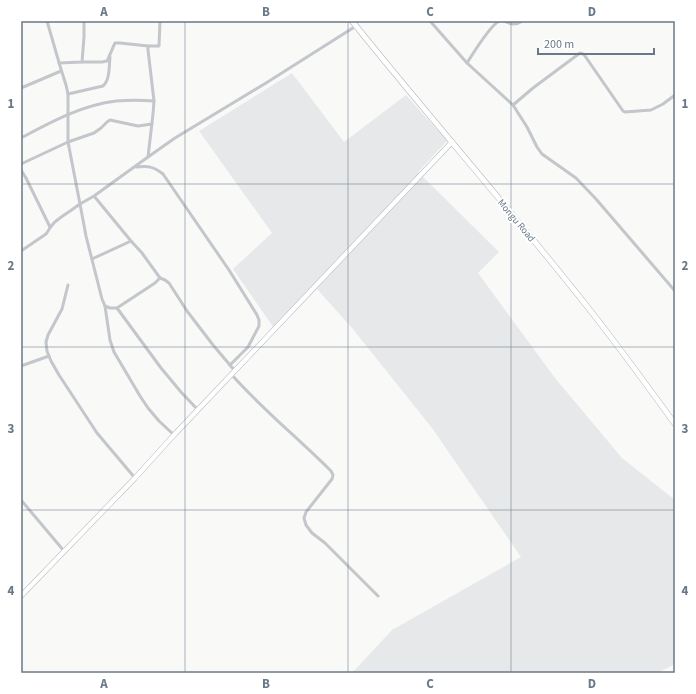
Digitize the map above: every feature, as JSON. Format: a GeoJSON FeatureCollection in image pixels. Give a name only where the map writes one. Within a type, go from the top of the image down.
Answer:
{"type":"FeatureCollection","features":[{"type":"Feature","properties":{"kind":"main road","name":"Mongu Road"},"geometry":{"type":"LineString","coordinates":[[352,21],[586,305],[675,424]]}},
{"type":"Feature","properties":{"kind":"street"},"geometry":{"type":"LineString","coordinates":[[47,21],[68,94],[68,142],[86,236],[105,306],[110,340],[114,352],[148,408],[174,435]]}},
{"type":"Feature","properties":{"kind":"street"},"geometry":{"type":"LineString","coordinates":[[82,62],[84,21]]}},
{"type":"Feature","properties":{"kind":"street"},"geometry":{"type":"LineString","coordinates":[[68,94],[106,84],[110,56],[115,43],[159,46],[160,21]]}},
{"type":"Feature","properties":{"kind":"street"},"geometry":{"type":"LineString","coordinates":[[430,21],[467,63],[513,105],[542,154],[576,178],[596,198],[675,292]]}},
{"type":"Feature","properties":{"kind":"street"},"geometry":{"type":"LineString","coordinates":[[467,63],[489,31],[499,21]]}},
{"type":"Feature","properties":{"kind":"street"},"geometry":{"type":"LineString","coordinates":[[504,21],[511,24],[522,21]]}},
{"type":"Feature","properties":{"kind":"street"},"geometry":{"type":"LineString","coordinates":[[21,252],[46,234],[56,221],[94,196],[175,138],[356,26]]}},
{"type":"Feature","properties":{"kind":"street"},"geometry":{"type":"LineString","coordinates":[[148,46],[154,101],[148,157]]}},
{"type":"Feature","properties":{"kind":"street"},"geometry":{"type":"LineString","coordinates":[[513,105],[580,53],[585,56],[625,112],[651,110],[663,104],[675,94]]}},
{"type":"Feature","properties":{"kind":"street"},"geometry":{"type":"LineString","coordinates":[[59,63],[102,62],[107,61],[110,56]]}},
{"type":"Feature","properties":{"kind":"street"},"geometry":{"type":"LineString","coordinates":[[21,88],[61,71]]}},
{"type":"Feature","properties":{"kind":"street"},"geometry":{"type":"LineString","coordinates":[[21,138],[46,124],[68,114],[89,107],[116,101],[154,101]]}},
{"type":"Feature","properties":{"kind":"street"},"geometry":{"type":"LineString","coordinates":[[21,164],[68,142],[94,133],[110,120],[138,126],[152,124]]}},
{"type":"Feature","properties":{"kind":"street"},"geometry":{"type":"LineString","coordinates":[[21,596],[135,478],[452,142]]}},
{"type":"Feature","properties":{"kind":"street"},"geometry":{"type":"LineString","coordinates":[[134,167],[148,166],[156,168],[163,174],[229,270],[257,314],[259,326],[248,347],[230,365]]}},
{"type":"Feature","properties":{"kind":"street"},"geometry":{"type":"LineString","coordinates":[[21,170],[50,227]]}},
{"type":"Feature","properties":{"kind":"street"},"geometry":{"type":"LineString","coordinates":[[94,196],[142,253],[160,278],[169,283],[187,311],[230,365],[240,385],[331,471],[333,475],[332,479],[306,512],[304,518],[306,525],[312,533],[325,543],[378,596]]}},
{"type":"Feature","properties":{"kind":"street"},"geometry":{"type":"LineString","coordinates":[[92,259],[131,241]]}},
{"type":"Feature","properties":{"kind":"street"},"geometry":{"type":"LineString","coordinates":[[105,306],[117,308],[155,283],[160,278]]}},
{"type":"Feature","properties":{"kind":"street"},"geometry":{"type":"LineString","coordinates":[[68,285],[62,309],[48,335],[46,342],[47,351],[59,375],[97,433],[135,478]]}},
{"type":"Feature","properties":{"kind":"street"},"geometry":{"type":"LineString","coordinates":[[117,308],[161,368],[198,410]]}},
{"type":"Feature","properties":{"kind":"street"},"geometry":{"type":"LineString","coordinates":[[21,366],[49,356]]}},
{"type":"Feature","properties":{"kind":"street"},"geometry":{"type":"LineString","coordinates":[[21,500],[64,551]]}},
{"type":"Feature","properties":{"kind":"shaded area"},"geometry":{"type":"Polygon","coordinates":[[[292,73],[344,142],[406,95],[447,141],[418,172],[499,252],[478,273],[555,378],[622,458],[675,500],[675,664],[657,673],[352,673],[392,630],[521,557],[432,428],[352,328],[317,289],[276,331],[233,269],[272,233],[199,131],[292,73]]]}}]}
